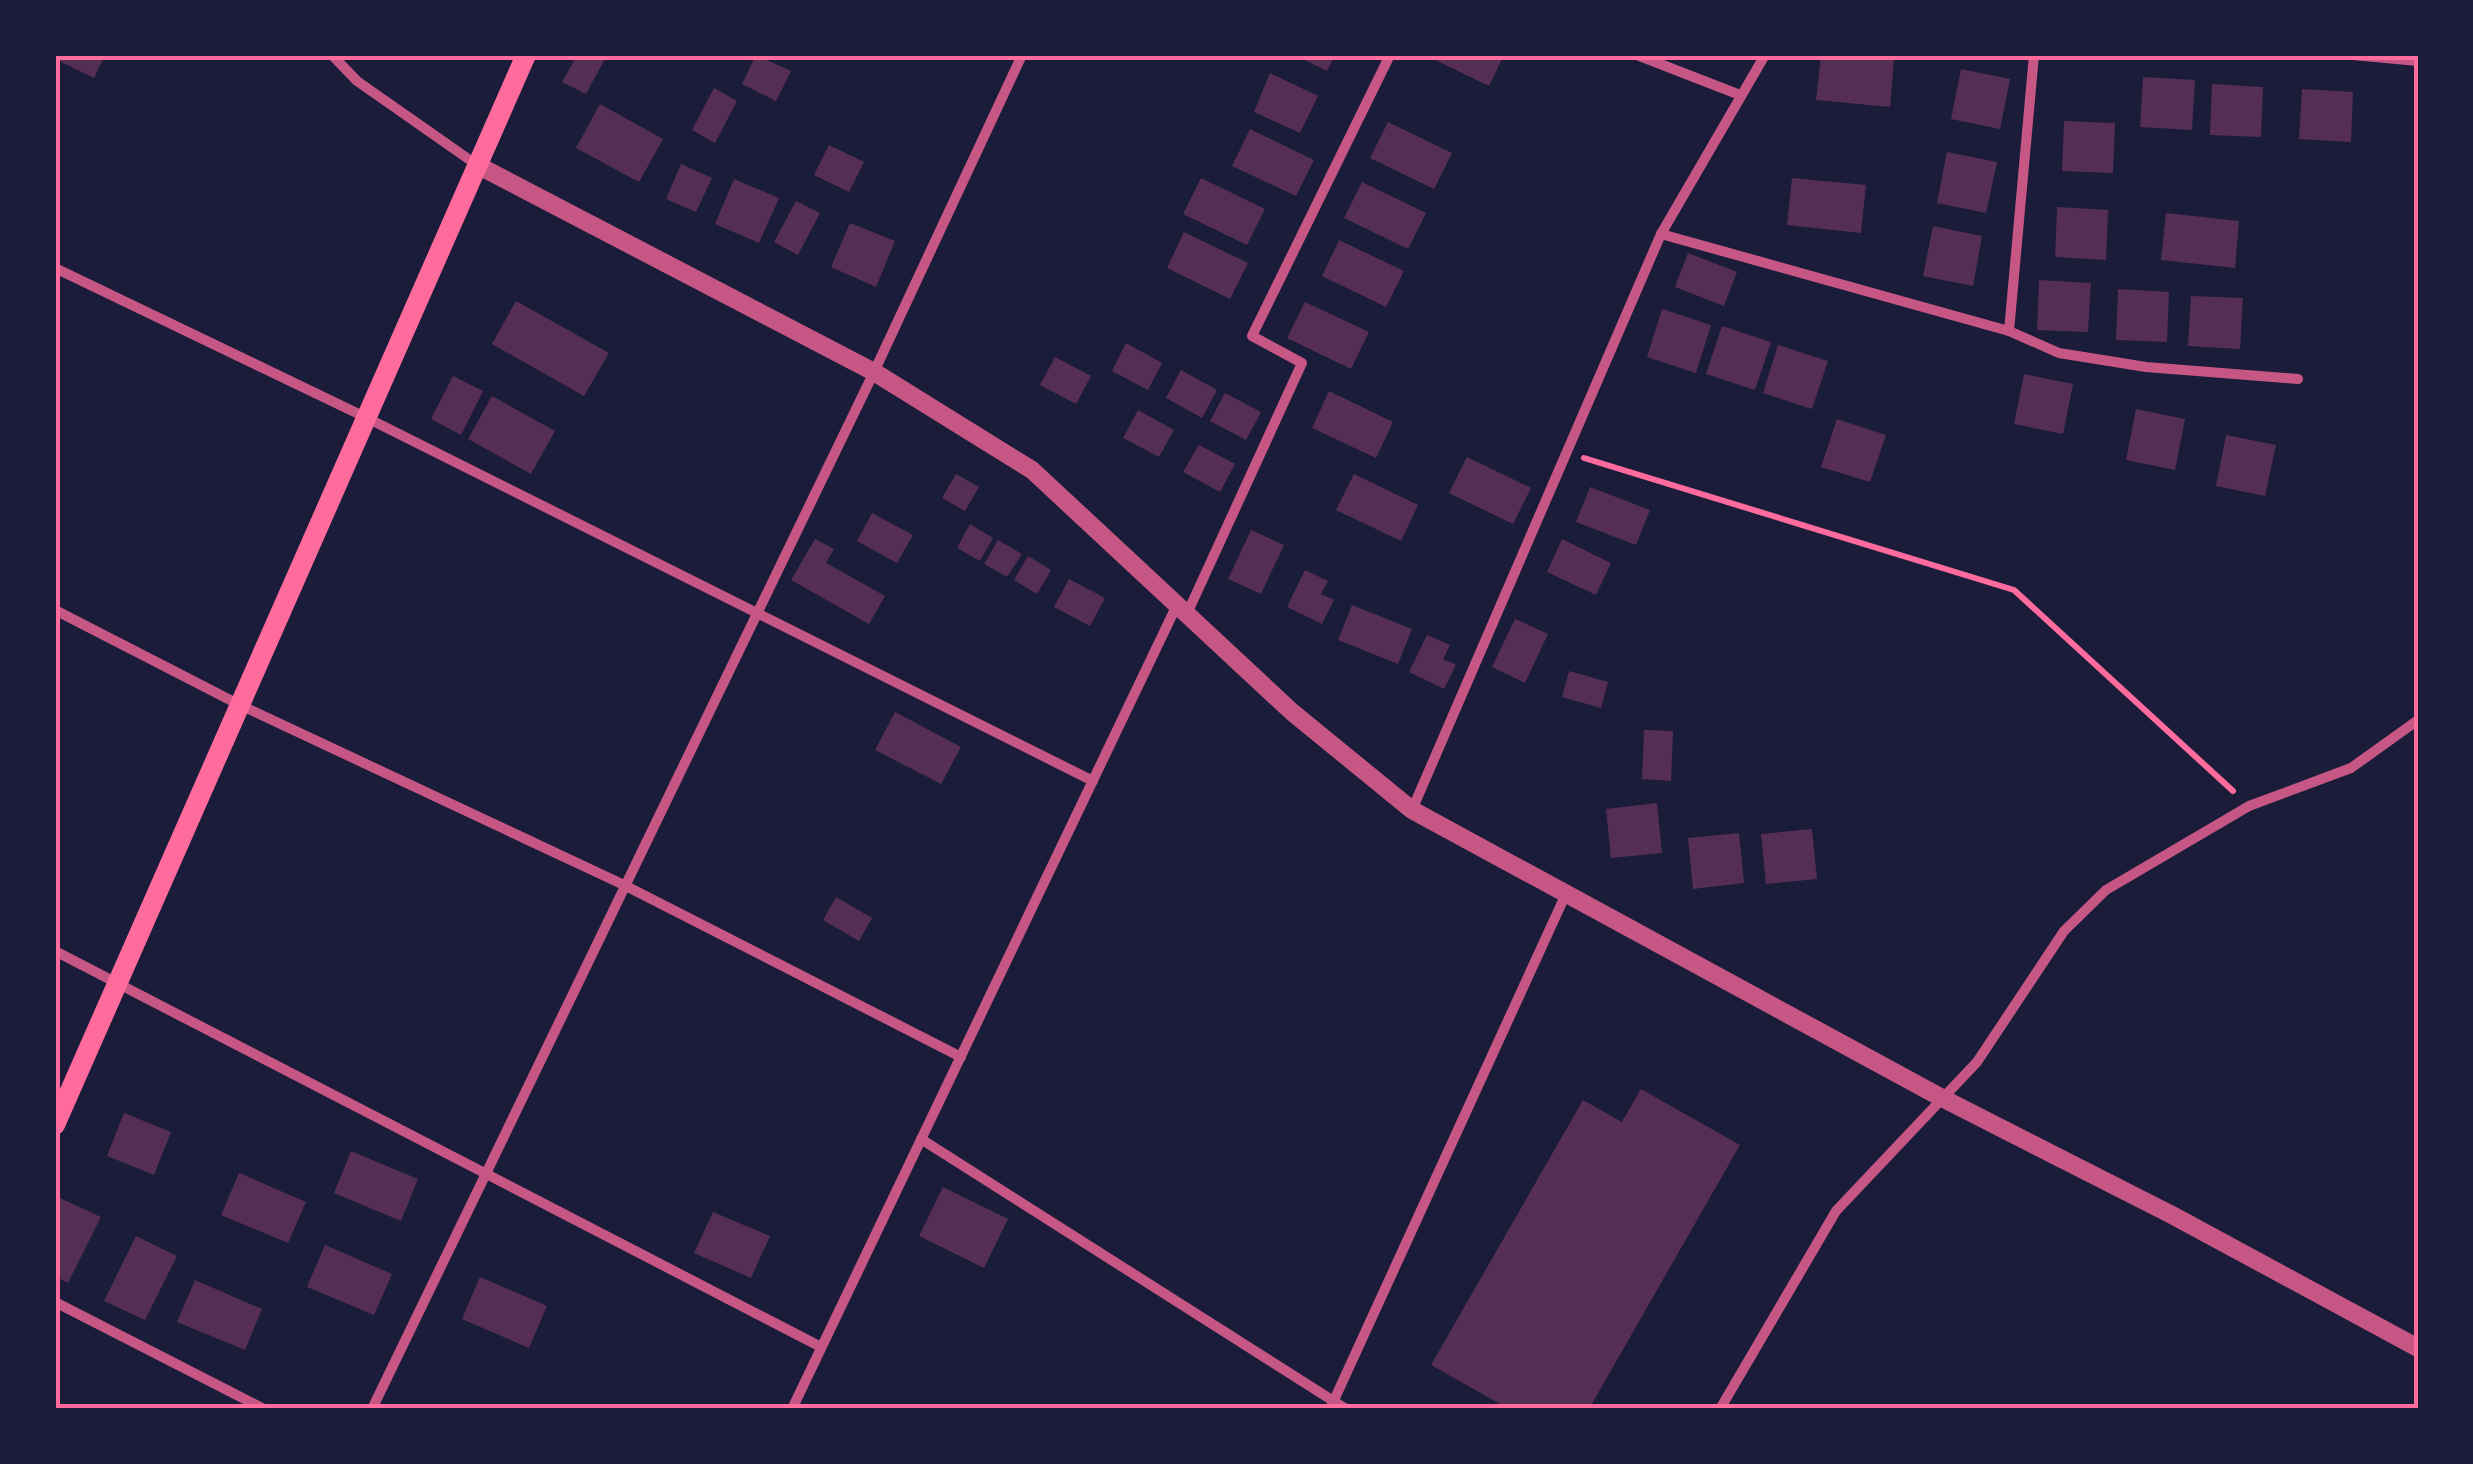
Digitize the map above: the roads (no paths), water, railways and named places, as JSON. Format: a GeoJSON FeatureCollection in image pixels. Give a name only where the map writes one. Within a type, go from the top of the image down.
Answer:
{"type":"FeatureCollection","features":[{"type":"Feature","properties":{"kind":"main road"},"geometry":{"type":"LineString","coordinates":[[55,1125],[526,55]]}},
{"type":"Feature","properties":{"kind":"street"},"geometry":{"type":"LineString","coordinates":[[372,1409],[874,372],[1022,55]]}},
{"type":"Feature","properties":{"kind":"street"},"geometry":{"type":"LineString","coordinates":[[792,1409],[1094,781],[1302,363],[1252,336],[1390,55]]}},
{"type":"Feature","properties":{"kind":"street"},"geometry":{"type":"LineString","coordinates":[[1637,55],[1740,96]]}},
{"type":"Feature","properties":{"kind":"street"},"geometry":{"type":"LineString","coordinates":[[1412,810],[1661,234],[1764,55]]}},
{"type":"Feature","properties":{"kind":"street"},"geometry":{"type":"LineString","coordinates":[[2009,331],[2034,55]]}},
{"type":"Feature","properties":{"kind":"street"},"geometry":{"type":"LineString","coordinates":[[2353,55],[2418,60]]}},
{"type":"Feature","properties":{"kind":"street"},"geometry":{"type":"LineString","coordinates":[[336,57],[357,81],[477,165],[874,372],[1032,470],[1292,712],[1412,810],[1942,1098],[2172,1215],[2418,1348]]}},
{"type":"Feature","properties":{"kind":"street"},"geometry":{"type":"LineString","coordinates":[[1661,234],[2009,331],[2058,353],[2146,367],[2298,379]]}},
{"type":"Feature","properties":{"kind":"street"},"geometry":{"type":"LineString","coordinates":[[55,268],[365,417],[1094,781]]}},
{"type":"Feature","properties":{"kind":"street"},"geometry":{"type":"LineString","coordinates":[[55,610],[238,704],[624,885],[961,1057]]}},
{"type":"Feature","properties":{"kind":"street"},"geometry":{"type":"LineString","coordinates":[[1720,1409],[1836,1211],[1977,1062],[2064,931],[2106,890],[2249,806],[2352,768],[2418,720]]}},
{"type":"Feature","properties":{"kind":"street"},"geometry":{"type":"LineString","coordinates":[[1332,1405],[1565,896]]}},
{"type":"Feature","properties":{"kind":"street"},"geometry":{"type":"LineString","coordinates":[[55,951],[822,1347]]}},
{"type":"Feature","properties":{"kind":"street"},"geometry":{"type":"LineString","coordinates":[[922,1139],[1332,1405],[1346,1409]]}},
{"type":"Feature","properties":{"kind":"street"},"geometry":{"type":"LineString","coordinates":[[55,1302],[264,1409]]}}]}
